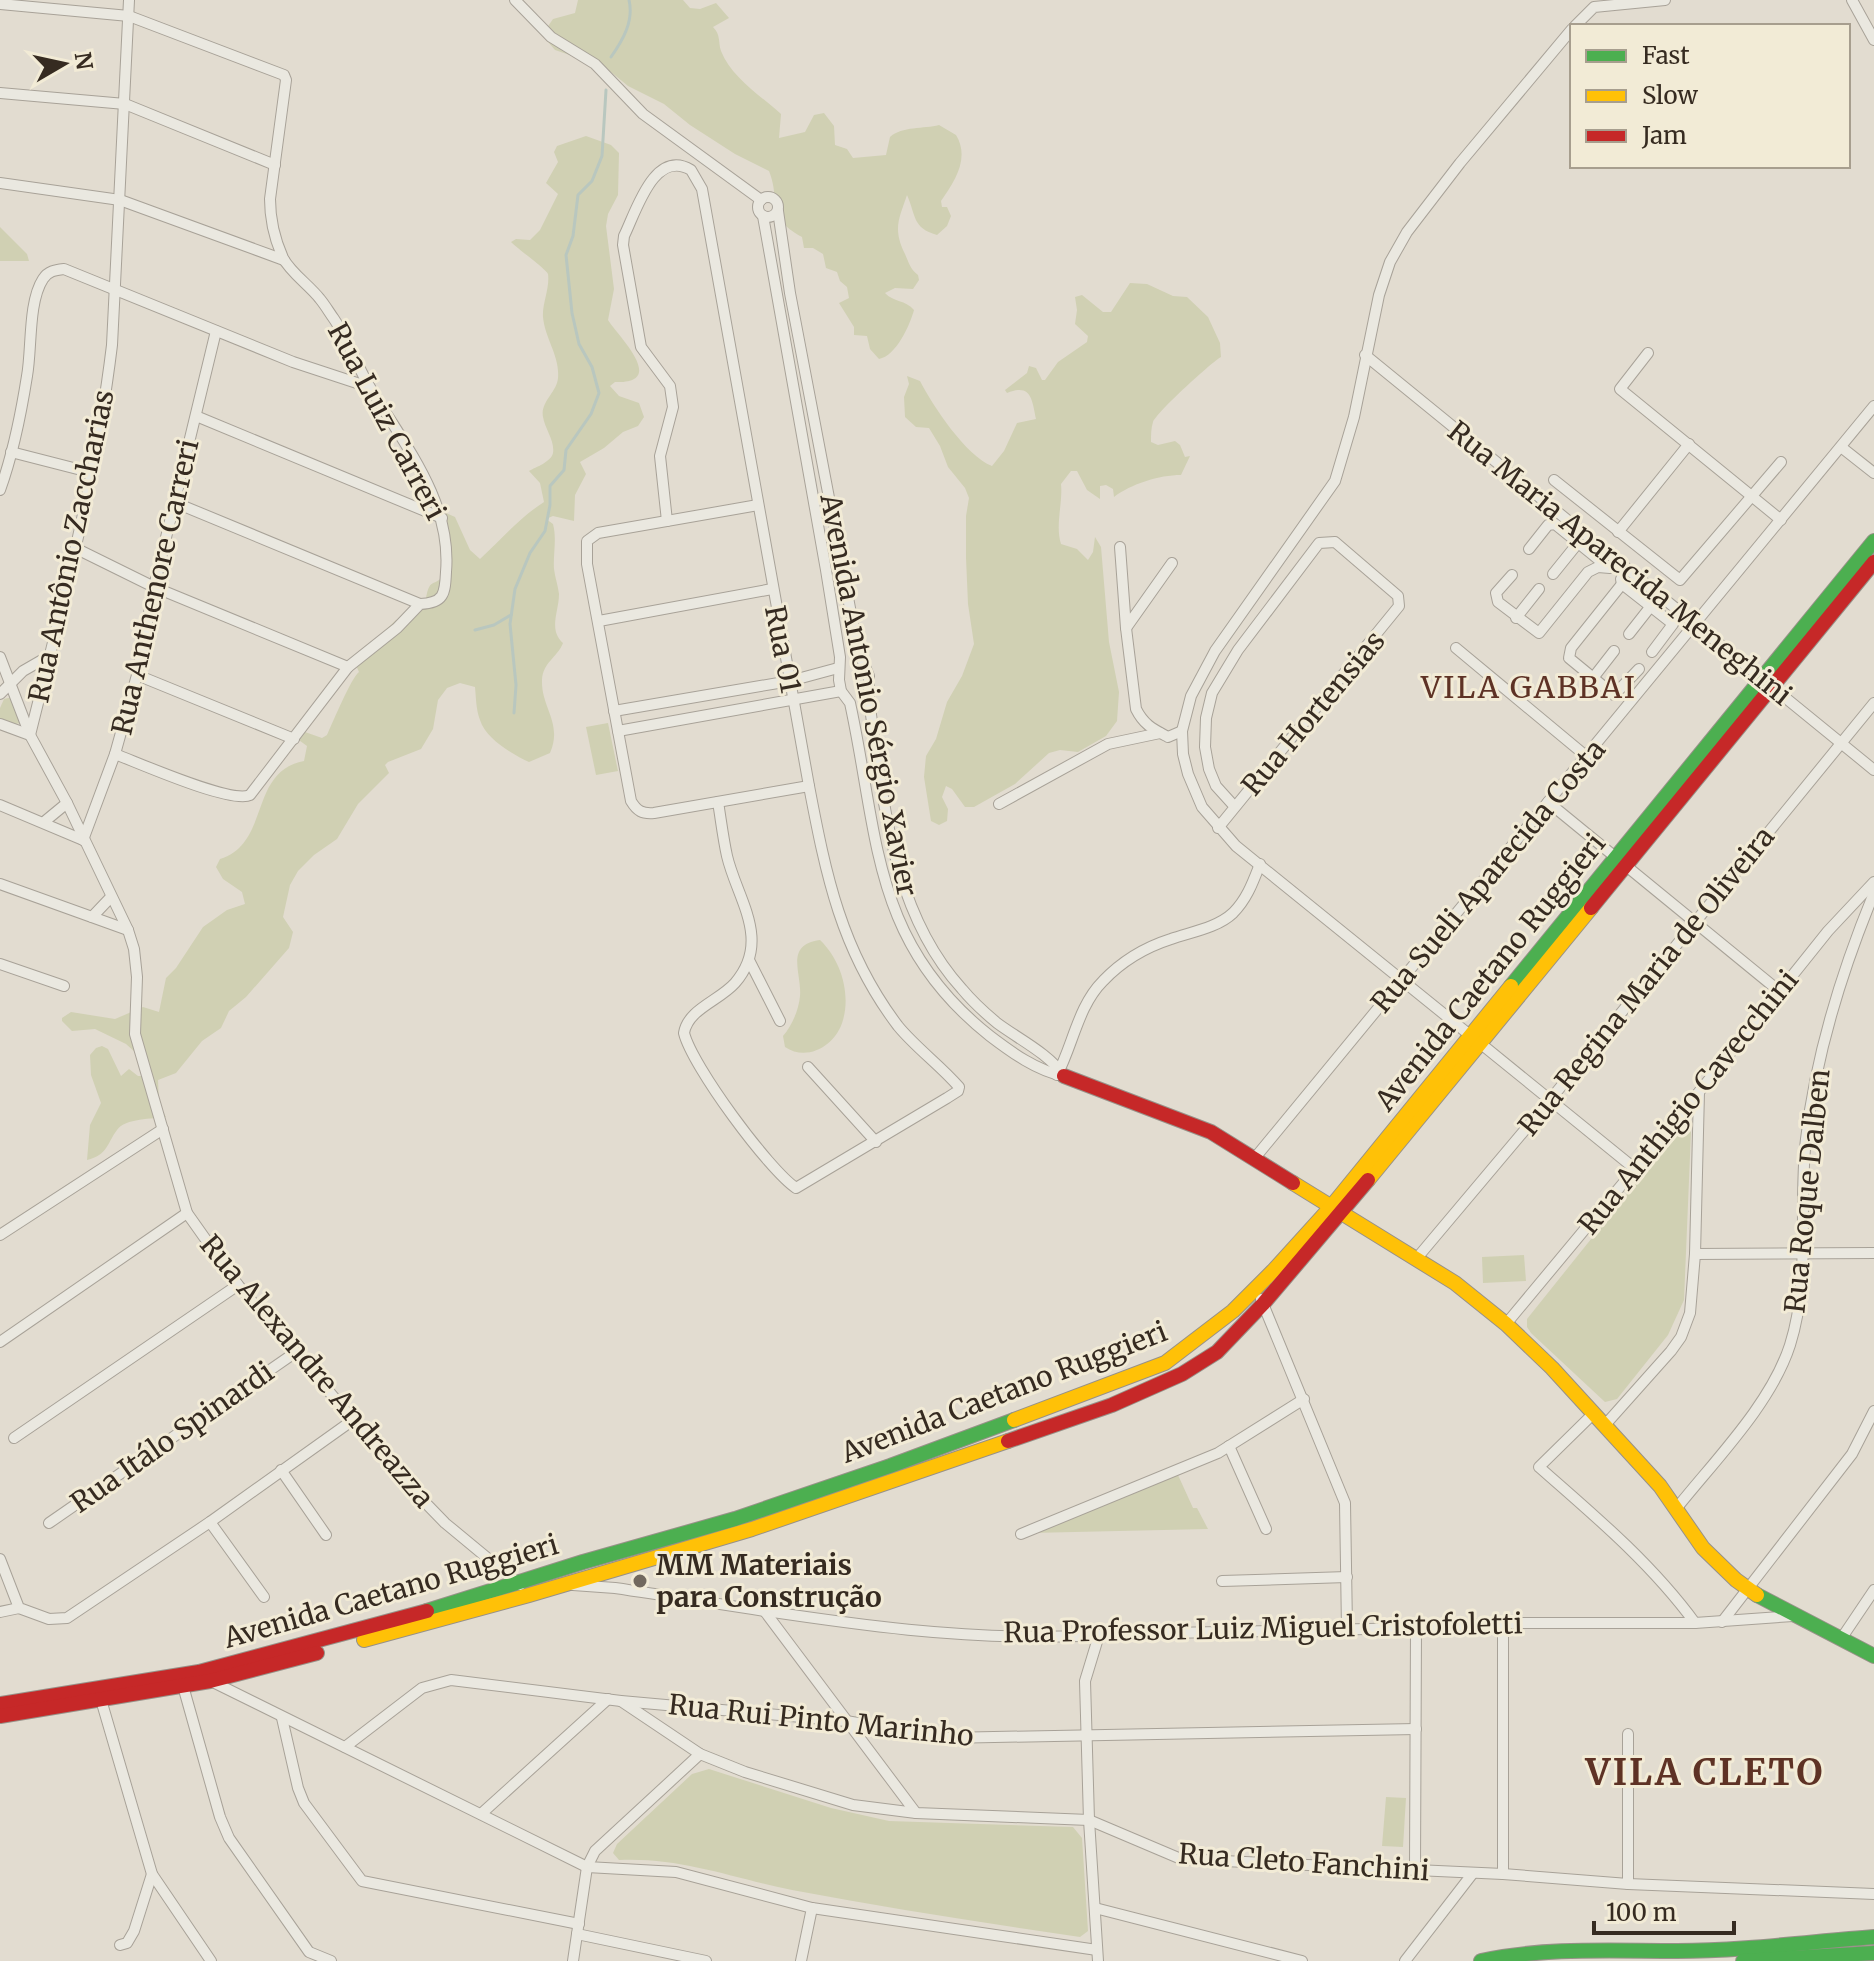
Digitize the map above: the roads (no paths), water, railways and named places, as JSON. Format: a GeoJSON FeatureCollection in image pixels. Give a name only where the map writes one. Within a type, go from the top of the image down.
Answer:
{"type":"FeatureCollection","features":[{"type":"Feature","properties":{"kind":"main road","name":"Avenida Caetano Ruggieri"},"geometry":{"type":"LineString","coordinates":[[0,1716],[272,1655],[594,1575],[752,1529],[1112,1405],[1182,1374],[1217,1352],[1263,1304],[1336,1210],[1767,682],[1874,541]]}},
{"type":"Feature","properties":{"kind":"main road","name":"Avenida Caetano Ruggieri"},"geometry":{"type":"LineString","coordinates":[[1767,682],[1874,562]]}},
{"type":"Feature","properties":{"kind":"main road"},"geometry":{"type":"LineString","coordinates":[[1060,1074],[1211,1132],[1455,1283],[1506,1324],[1594,1413],[1660,1486],[1703,1548],[1747,1589],[1874,1656]]}},
{"type":"Feature","properties":{"kind":"main road","name":"Avenida Caetano Ruggieri"},"geometry":{"type":"LineString","coordinates":[[0,1704],[210,1681],[524,1590],[583,1562],[735,1519],[890,1466],[1165,1363],[1199,1342],[1259,1289],[1336,1210]]}},
{"type":"Feature","properties":{"kind":"main road"},"geometry":{"type":"LineString","coordinates":[[1481,1961],[1509,1955],[1612,1949],[1680,1951],[1874,1937]]}},
{"type":"Feature","properties":{"kind":"main road"},"geometry":{"type":"LineString","coordinates":[[1743,1961],[1874,1953]]}},
{"type":"Feature","properties":{"kind":"street","name":"Rua Antônio Zaccharias"},"geometry":{"type":"LineString","coordinates":[[83,840],[30,735],[77,549],[111,359],[129,0]]}},
{"type":"Feature","properties":{"kind":"street"},"geometry":{"type":"LineString","coordinates":[[515,0],[551,37],[595,64],[643,114],[761,200]]}},
{"type":"Feature","properties":{"kind":"street"},"geometry":{"type":"LineString","coordinates":[[1578,24],[1594,7],[1665,0]]}},
{"type":"Feature","properties":{"kind":"street"},"geometry":{"type":"LineString","coordinates":[[1852,0],[1874,40]]}},
{"type":"Feature","properties":{"kind":"street"},"geometry":{"type":"LineString","coordinates":[[0,4],[129,16]]}},
{"type":"Feature","properties":{"kind":"street","name":"Rua Luiz Carreri"},"geometry":{"type":"LineString","coordinates":[[115,754],[240,798],[250,795],[348,667],[397,628],[420,604],[433,604],[440,600],[445,588],[448,556],[442,518],[411,453],[369,387],[337,324],[320,299],[284,260],[270,214],[282,76],[129,16]]}},
{"type":"Feature","properties":{"kind":"street"},"geometry":{"type":"LineString","coordinates":[[1570,33],[1460,163],[1407,232],[1386,273],[1365,355],[1354,417],[1335,481],[1215,651],[1191,696],[1182,731],[1183,754],[1194,792],[1218,828],[1634,1168]]}},
{"type":"Feature","properties":{"kind":"street"},"geometry":{"type":"LineString","coordinates":[[0,93],[125,104],[275,165]]}},
{"type":"Feature","properties":{"kind":"street","name":"Rua 01"},"geometry":{"type":"LineString","coordinates":[[667,521],[660,456],[673,407],[670,386],[641,347],[623,245],[626,231],[653,177],[667,166],[683,166],[695,175],[702,189],[824,866],[840,923],[868,982],[899,1027],[958,1085],[958,1091],[876,1142]]}},
{"type":"Feature","properties":{"kind":"street"},"geometry":{"type":"LineString","coordinates":[[0,183],[120,200],[284,260]]}},
{"type":"Feature","properties":{"kind":"street"},"geometry":{"type":"LineString","coordinates":[[768,197],[775,199],[778,211],[770,217],[763,216],[758,206],[761,200],[768,197]]}},
{"type":"Feature","properties":{"kind":"street","name":"Avenida Antonio Sérgio Xavier"},"geometry":{"type":"LineString","coordinates":[[778,211],[790,293],[858,650],[869,676],[869,701],[894,854],[909,904],[930,946],[962,989],[997,1023],[1033,1047],[1060,1074]]}},
{"type":"Feature","properties":{"kind":"street","name":"Avenida Antonio Sérgio Xavier"},"geometry":{"type":"LineString","coordinates":[[763,216],[839,662],[841,691],[850,703],[880,867],[903,931],[935,980],[975,1023],[1010,1051],[1060,1074]]}},
{"type":"Feature","properties":{"kind":"street"},"geometry":{"type":"LineString","coordinates":[[0,490],[27,375],[36,294],[44,277],[53,270],[64,269],[293,362],[369,387]]}},
{"type":"Feature","properties":{"kind":"street","name":"Rua Anthenore Carreri"},"geometry":{"type":"LineString","coordinates":[[83,840],[115,754],[137,675],[154,587],[216,331]]}},
{"type":"Feature","properties":{"kind":"street"},"geometry":{"type":"LineString","coordinates":[[1648,353],[1620,388],[1781,520]]}},
{"type":"Feature","properties":{"kind":"street","name":"Rua Maria Aparecida Meneghini"},"geometry":{"type":"LineString","coordinates":[[1365,355],[1614,565],[1627,569],[1874,770]]}},
{"type":"Feature","properties":{"kind":"street","name":"Rua Sueli Aparecida Costa"},"geometry":{"type":"LineString","coordinates":[[1254,1159],[1874,406]]}},
{"type":"Feature","properties":{"kind":"street"},"geometry":{"type":"LineString","coordinates":[[196,416],[442,518]]}},
{"type":"Feature","properties":{"kind":"street"},"geometry":{"type":"LineString","coordinates":[[1618,532],[1689,444]]}},
{"type":"Feature","properties":{"kind":"street"},"geometry":{"type":"LineString","coordinates":[[1841,447],[1874,473]]}},
{"type":"Feature","properties":{"kind":"street"},"geometry":{"type":"LineString","coordinates":[[11,452],[93,473]]}},
{"type":"Feature","properties":{"kind":"street"},"geometry":{"type":"LineString","coordinates":[[1554,480],[1681,580],[1781,462]]}},
{"type":"Feature","properties":{"kind":"street"},"geometry":{"type":"LineString","coordinates":[[176,503],[420,604]]}},
{"type":"Feature","properties":{"kind":"street"},"geometry":{"type":"LineString","coordinates":[[758,505],[598,533],[587,541],[585,556],[631,801],[639,811],[654,813],[809,786]]}},
{"type":"Feature","properties":{"kind":"street"},"geometry":{"type":"LineString","coordinates":[[1529,549],[1551,524],[1555,524],[1578,543],[1614,565]]}},
{"type":"Feature","properties":{"kind":"street","name":"Rua Hortensias"},"geometry":{"type":"LineString","coordinates":[[1218,828],[1397,612],[1398,596],[1342,545],[1328,541],[1319,543],[1238,650],[1212,693],[1206,718],[1205,747],[1209,769],[1216,786],[1235,807]]}},
{"type":"Feature","properties":{"kind":"street"},"geometry":{"type":"LineString","coordinates":[[1553,574],[1578,543]]}},
{"type":"Feature","properties":{"kind":"street"},"geometry":{"type":"LineString","coordinates":[[1120,547],[1136,709],[1142,721],[1168,737],[1182,731]]}},
{"type":"Feature","properties":{"kind":"street"},"geometry":{"type":"LineString","coordinates":[[77,549],[154,587],[348,667]]}},
{"type":"Feature","properties":{"kind":"street"},"geometry":{"type":"LineString","coordinates":[[1126,628],[1172,563]]}},
{"type":"Feature","properties":{"kind":"street"},"geometry":{"type":"LineString","coordinates":[[1512,575],[1496,593],[1497,598],[1516,618],[1539,633],[1588,572],[1614,565]]}},
{"type":"Feature","properties":{"kind":"street"},"geometry":{"type":"LineString","coordinates":[[1627,569],[1621,579],[1622,584],[1568,654],[1614,695],[1639,669]]}},
{"type":"Feature","properties":{"kind":"street"},"geometry":{"type":"LineString","coordinates":[[1622,584],[1673,627],[1652,652]]}},
{"type":"Feature","properties":{"kind":"street"},"geometry":{"type":"LineString","coordinates":[[599,621],[772,589]]}},
{"type":"Feature","properties":{"kind":"street"},"geometry":{"type":"LineString","coordinates":[[1516,618],[1539,589]]}},
{"type":"Feature","properties":{"kind":"street"},"geometry":{"type":"LineString","coordinates":[[1629,634],[1651,606]]}},
{"type":"Feature","properties":{"kind":"street"},"geometry":{"type":"LineString","coordinates":[[1456,648],[1586,756]]}},
{"type":"Feature","properties":{"kind":"street"},"geometry":{"type":"LineString","coordinates":[[614,711],[822,674],[858,650]]}},
{"type":"Feature","properties":{"kind":"street"},"geometry":{"type":"LineString","coordinates":[[1593,678],[1614,651]]}},
{"type":"Feature","properties":{"kind":"street"},"geometry":{"type":"LineString","coordinates":[[0,694],[23,671],[49,656]]}},
{"type":"Feature","properties":{"kind":"street"},"geometry":{"type":"LineString","coordinates":[[0,657],[30,735]]}},
{"type":"Feature","properties":{"kind":"street"},"geometry":{"type":"LineString","coordinates":[[137,675],[294,739]]}},
{"type":"Feature","properties":{"kind":"street"},"geometry":{"type":"LineString","coordinates":[[618,731],[841,691]]}},
{"type":"Feature","properties":{"kind":"street"},"geometry":{"type":"LineString","coordinates":[[850,703],[869,701]]}},
{"type":"Feature","properties":{"kind":"street","name":"Rua Regina Maria de Oliveira"},"geometry":{"type":"LineString","coordinates":[[1417,1258],[1874,703]]}},
{"type":"Feature","properties":{"kind":"street"},"geometry":{"type":"LineString","coordinates":[[0,724],[30,735]]}},
{"type":"Feature","properties":{"kind":"street"},"geometry":{"type":"LineString","coordinates":[[999,804],[1108,744],[1160,733]]}},
{"type":"Feature","properties":{"kind":"street"},"geometry":{"type":"LineString","coordinates":[[718,802],[727,856],[734,881],[744,899],[751,931],[749,960],[735,983],[693,1015],[685,1025],[686,1041],[752,1142],[794,1188],[876,1142],[808,1067]]}},
{"type":"Feature","properties":{"kind":"street"},"geometry":{"type":"LineString","coordinates":[[1548,802],[1779,991]]}},
{"type":"Feature","properties":{"kind":"street"},"geometry":{"type":"LineString","coordinates":[[44,822],[67,803]]}},
{"type":"Feature","properties":{"kind":"street"},"geometry":{"type":"LineString","coordinates":[[0,805],[83,840]]}},
{"type":"Feature","properties":{"kind":"street","name":"Rua Alexandre Andreazza"},"geometry":{"type":"LineString","coordinates":[[83,840],[128,930],[134,949],[137,977],[135,1034],[187,1213],[238,1285],[413,1490],[445,1523],[524,1590]]}},
{"type":"Feature","properties":{"kind":"street"},"geometry":{"type":"LineString","coordinates":[[1060,1074],[1081,1015],[1101,983],[1125,961],[1167,940],[1211,926],[1231,914],[1247,895],[1260,864]]}},
{"type":"Feature","properties":{"kind":"street","name":"Rua Anthigio Cavecchini"},"geometry":{"type":"LineString","coordinates":[[1506,1324],[1828,931],[1874,882]]}},
{"type":"Feature","properties":{"kind":"street"},"geometry":{"type":"LineString","coordinates":[[0,884],[128,930]]}},
{"type":"Feature","properties":{"kind":"street","name":"Rua Roque Dalben"},"geometry":{"type":"LineString","coordinates":[[1676,1509],[1770,1390],[1790,1345],[1801,1287],[1801,1195],[1814,1085],[1834,1001],[1874,893]]}},
{"type":"Feature","properties":{"kind":"street"},"geometry":{"type":"LineString","coordinates":[[92,917],[111,897]]}},
{"type":"Feature","properties":{"kind":"street"},"geometry":{"type":"LineString","coordinates":[[749,960],[780,1021]]}},
{"type":"Feature","properties":{"kind":"street"},"geometry":{"type":"LineString","coordinates":[[0,964],[64,986]]}},
{"type":"Feature","properties":{"kind":"street"},"geometry":{"type":"LineString","coordinates":[[1605,1425],[1681,1337],[1690,1313],[1695,1254],[1699,1092]]}},
{"type":"Feature","properties":{"kind":"street"},"geometry":{"type":"LineString","coordinates":[[0,1235],[163,1129]]}},
{"type":"Feature","properties":{"kind":"street"},"geometry":{"type":"LineString","coordinates":[[0,1342],[187,1213]]}},
{"type":"Feature","properties":{"kind":"street"},"geometry":{"type":"LineString","coordinates":[[1695,1254],[1874,1253]]}},
{"type":"Feature","properties":{"kind":"street"},"geometry":{"type":"LineString","coordinates":[[14,1438],[238,1285]]}},
{"type":"Feature","properties":{"kind":"street"},"geometry":{"type":"LineString","coordinates":[[1259,1289],[1345,1503],[1347,1628]]}},
{"type":"Feature","properties":{"kind":"street","name":"Rua Itálo Spinardi"},"geometry":{"type":"LineString","coordinates":[[49,1523],[296,1352]]}},
{"type":"Feature","properties":{"kind":"street"},"geometry":{"type":"LineString","coordinates":[[1021,1534],[1169,1474],[1229,1446],[1304,1399]]}},
{"type":"Feature","properties":{"kind":"street"},"geometry":{"type":"LineString","coordinates":[[1722,1622],[1852,1454],[1874,1411]]}},
{"type":"Feature","properties":{"kind":"street"},"geometry":{"type":"LineString","coordinates":[[1594,1413],[1539,1467],[1603,1522],[1671,1589],[1695,1623]]}},
{"type":"Feature","properties":{"kind":"street"},"geometry":{"type":"LineString","coordinates":[[0,1612],[19,1608],[49,1619],[67,1618],[210,1522],[353,1420]]}},
{"type":"Feature","properties":{"kind":"street"},"geometry":{"type":"LineString","coordinates":[[1229,1446],[1266,1529]]}},
{"type":"Feature","properties":{"kind":"street"},"geometry":{"type":"LineString","coordinates":[[281,1470],[326,1535]]}},
{"type":"Feature","properties":{"kind":"street"},"geometry":{"type":"LineString","coordinates":[[210,1522],[264,1597]]}},
{"type":"Feature","properties":{"kind":"street"},"geometry":{"type":"LineString","coordinates":[[0,1559],[19,1608]]}},
{"type":"Feature","properties":{"kind":"street","name":"Rua Professor Luiz Miguel Cristofoletti"},"geometry":{"type":"LineString","coordinates":[[583,1562],[594,1575],[615,1588]]}},
{"type":"Feature","properties":{"kind":"street"},"geometry":{"type":"LineString","coordinates":[[1222,1581],[1347,1577]]}},
{"type":"Feature","properties":{"kind":"street","name":"Rua Professor Luiz Miguel Cristofoletti"},"geometry":{"type":"LineString","coordinates":[[559,1584],[615,1588],[907,1630],[1071,1637],[1503,1623],[1695,1623],[1797,1615]]}},
{"type":"Feature","properties":{"kind":"street"},"geometry":{"type":"LineString","coordinates":[[1841,1639],[1874,1590]]}},
{"type":"Feature","properties":{"kind":"street"},"geometry":{"type":"LineString","coordinates":[[763,1609],[916,1813]]}},
{"type":"Feature","properties":{"kind":"street"},"geometry":{"type":"LineString","coordinates":[[1503,1623],[1503,1874]]}},
{"type":"Feature","properties":{"kind":"street"},"geometry":{"type":"LineString","coordinates":[[1415,1870],[1416,1628]]}},
{"type":"Feature","properties":{"kind":"street"},"geometry":{"type":"LineString","coordinates":[[210,1681],[587,1867],[676,1872],[812,1908],[1098,1955],[1085,1735],[1085,1674],[1099,1635]]}},
{"type":"Feature","properties":{"kind":"street","name":"Rua Rui Pinto Marinho"},"geometry":{"type":"LineString","coordinates":[[345,1747],[422,1688],[451,1680],[621,1701],[846,1721],[946,1738],[1416,1729]]}},
{"type":"Feature","properties":{"kind":"street"},"geometry":{"type":"LineString","coordinates":[[183,1686],[220,1817],[229,1838],[309,1952],[331,1961]]}},
{"type":"Feature","properties":{"kind":"street"},"geometry":{"type":"LineString","coordinates":[[99,1693],[152,1874],[211,1961]]}},
{"type":"Feature","properties":{"kind":"street"},"geometry":{"type":"LineString","coordinates":[[481,1814],[608,1699]]}},
{"type":"Feature","properties":{"kind":"street","name":"Rua Cleto Fanchini"},"geometry":{"type":"LineString","coordinates":[[621,1701],[700,1754],[745,1772],[853,1805],[916,1813],[1089,1820],[1181,1859],[1503,1874],[1628,1884],[1874,1894]]}},
{"type":"Feature","properties":{"kind":"street"},"geometry":{"type":"LineString","coordinates":[[282,1718],[304,1803],[362,1881],[578,1929],[661,1956],[706,1961]]}},
{"type":"Feature","properties":{"kind":"street"},"geometry":{"type":"LineString","coordinates":[[1628,1734],[1628,1884]]}},
{"type":"Feature","properties":{"kind":"street"},"geometry":{"type":"LineString","coordinates":[[573,1961],[587,1867],[595,1851],[700,1754]]}},
{"type":"Feature","properties":{"kind":"street"},"geometry":{"type":"LineString","coordinates":[[1405,1961],[1473,1873]]}},
{"type":"Feature","properties":{"kind":"street"},"geometry":{"type":"LineString","coordinates":[[120,1945],[127,1943],[134,1931],[152,1874]]}},
{"type":"Feature","properties":{"kind":"street"},"geometry":{"type":"LineString","coordinates":[[801,1961],[812,1908]]}},
{"type":"Feature","properties":{"kind":"street"},"geometry":{"type":"LineString","coordinates":[[1095,1908],[1302,1961]]}},
{"type":"Feature","properties":{"kind":"waterway"},"geometry":{"type":"LineString","coordinates":[[611,57],[629,23],[629,0]]}},
{"type":"Feature","properties":{"kind":"waterway"},"geometry":{"type":"LineString","coordinates":[[514,713],[516,685],[510,624],[515,589],[530,553],[545,531],[550,486],[564,470],[566,450],[591,414],[599,393],[592,367],[579,344],[572,313],[566,255],[573,236],[578,195],[592,181],[602,156],[606,90]]}},
{"type":"Feature","properties":{"kind":"waterway"},"geometry":{"type":"LineString","coordinates":[[475,630],[494,625],[511,615]]}},
{"type":"Feature","properties":{"kind":"place","name":"MM Materiais para Construção"},"geometry":{"type":"Point","coordinates":[640,1581]}},
{"type":"Feature","properties":{"kind":"district","name":"VILA GABBAI"},"geometry":{"type":"Point","coordinates":[1529,688]}},
{"type":"Feature","properties":{"kind":"district","name":"VILA CLETO"},"geometry":{"type":"Point","coordinates":[1705,1772]}}]}
